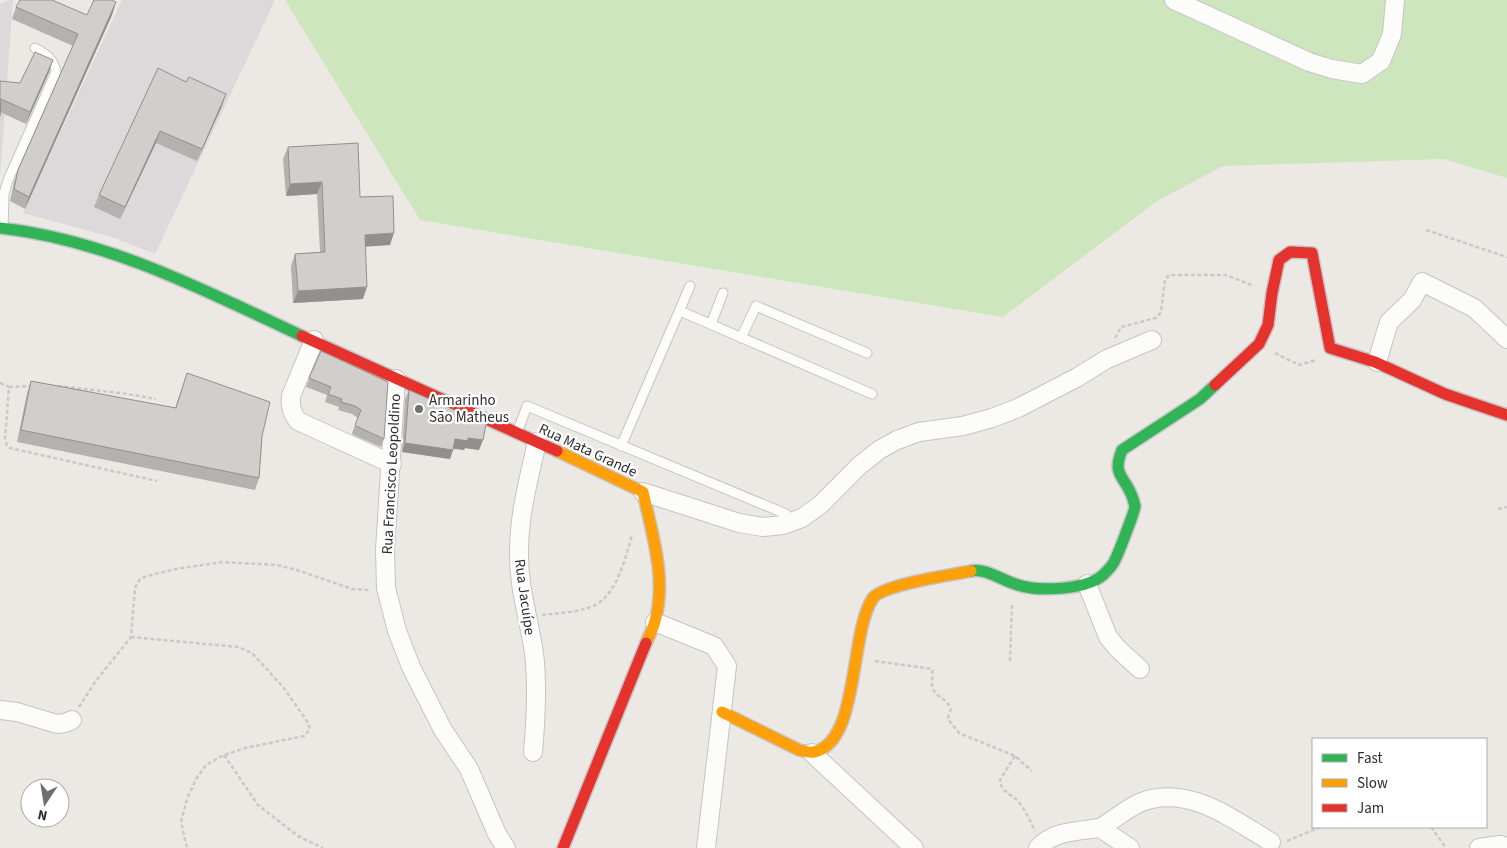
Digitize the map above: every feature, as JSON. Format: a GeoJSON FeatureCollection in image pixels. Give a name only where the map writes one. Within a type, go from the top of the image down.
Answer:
{"type":"FeatureCollection","features":[{"type":"Feature","properties":{"kind":"street"},"geometry":{"type":"LineString","coordinates":[[1174,0],[1309,62],[1332,69],[1362,74],[1381,61],[1392,34],[1395,0]]}},
{"type":"Feature","properties":{"kind":"street","name":"Rua Francisco Leopoldino"},"geometry":{"type":"LineString","coordinates":[[1,228],[57,236],[105,249],[314,340],[396,379],[385,550],[386,588],[397,631],[411,667],[444,730],[469,769],[502,844],[506,848]]}},
{"type":"Feature","properties":{"kind":"street"},"geometry":{"type":"LineString","coordinates":[[812,753],[825,748],[835,738],[844,718],[867,612],[874,597],[892,587],[975,570],[1027,588],[1059,588],[1088,584],[1100,579],[1115,561],[1135,506],[1131,492],[1120,476],[1117,463],[1122,450],[1200,399],[1259,344],[1268,325],[1279,260],[1290,252],[1312,253],[1330,348],[1377,362],[1446,394],[1507,415]]}},
{"type":"Feature","properties":{"kind":"street"},"geometry":{"type":"LineString","coordinates":[[1377,362],[1390,322],[1412,300],[1422,282],[1474,308],[1507,339]]}},
{"type":"Feature","properties":{"kind":"street"},"geometry":{"type":"LineString","coordinates":[[314,340],[291,396],[292,414],[298,421],[392,464]]}},
{"type":"Feature","properties":{"kind":"street"},"geometry":{"type":"LineString","coordinates":[[643,492],[739,523],[763,527],[783,525],[802,518],[820,506],[859,466],[879,450],[897,440],[919,432],[963,426],[1018,408],[1068,383],[1107,359],[1152,340]]}},
{"type":"Feature","properties":{"kind":"street","name":"Rua Mata Grande"},"geometry":{"type":"LineString","coordinates":[[396,379],[588,464],[643,492],[657,556],[659,576],[659,598],[655,622],[564,848]]}},
{"type":"Feature","properties":{"kind":"street","name":"Rua Jacuípe"},"geometry":{"type":"LineString","coordinates":[[533,752],[537,712],[534,651],[526,617],[518,552],[522,515],[537,442]]}},
{"type":"Feature","properties":{"kind":"street"},"geometry":{"type":"LineString","coordinates":[[1088,584],[1108,637],[1140,669]]}},
{"type":"Feature","properties":{"kind":"street"},"geometry":{"type":"LineString","coordinates":[[655,622],[714,646],[727,666],[709,825],[711,847]]}},
{"type":"Feature","properties":{"kind":"street"},"geometry":{"type":"LineString","coordinates":[[0,710],[17,712],[57,724],[72,720]]}},
{"type":"Feature","properties":{"kind":"street"},"geometry":{"type":"LineString","coordinates":[[722,712],[799,750],[812,753],[914,848]]}},
{"type":"Feature","properties":{"kind":"street"},"geometry":{"type":"LineString","coordinates":[[1040,845],[1058,835],[1100,828],[1140,803],[1164,798],[1189,799],[1213,808],[1271,842]]}},
{"type":"Feature","properties":{"kind":"street"},"geometry":{"type":"LineString","coordinates":[[1100,828],[1130,848]]}},
{"type":"Feature","properties":{"kind":"street"},"geometry":{"type":"LineString","coordinates":[[1479,848],[1500,845],[1507,847]]}},
{"type":"Feature","properties":{"kind":"lane"},"geometry":{"type":"LineString","coordinates":[[1,228],[4,194],[8,180],[56,72],[54,62],[35,48]]}},
{"type":"Feature","properties":{"kind":"lane"},"geometry":{"type":"LineString","coordinates":[[621,446],[690,286]]}},
{"type":"Feature","properties":{"kind":"lane"},"geometry":{"type":"LineString","coordinates":[[710,324],[723,293]]}},
{"type":"Feature","properties":{"kind":"lane"},"geometry":{"type":"LineString","coordinates":[[742,338],[756,306],[867,353]]}},
{"type":"Feature","properties":{"kind":"lane"},"geometry":{"type":"LineString","coordinates":[[680,311],[872,394]]}},
{"type":"Feature","properties":{"kind":"lane"},"geometry":{"type":"LineString","coordinates":[[517,433],[527,406],[786,514]]}},
{"type":"Feature","properties":{"kind":"path"},"geometry":{"type":"LineString","coordinates":[[1426,230],[1507,257]]}},
{"type":"Feature","properties":{"kind":"path"},"geometry":{"type":"LineString","coordinates":[[1107,359],[1121,327],[1156,318],[1161,312],[1165,280],[1169,275],[1226,275],[1272,293]]}},
{"type":"Feature","properties":{"kind":"path"},"geometry":{"type":"LineString","coordinates":[[1259,344],[1299,365],[1321,359],[1330,348]]}},
{"type":"Feature","properties":{"kind":"path"},"geometry":{"type":"LineString","coordinates":[[0,383],[9,387],[37,385]]}},
{"type":"Feature","properties":{"kind":"path"},"geometry":{"type":"LineString","coordinates":[[54,386],[156,399]]}},
{"type":"Feature","properties":{"kind":"path"},"geometry":{"type":"LineString","coordinates":[[9,387],[5,440],[10,448],[157,480]]}},
{"type":"Feature","properties":{"kind":"path"},"geometry":{"type":"LineString","coordinates":[[1498,509],[1507,507]]}},
{"type":"Feature","properties":{"kind":"path"},"geometry":{"type":"LineString","coordinates":[[526,617],[581,610],[600,603],[611,589],[625,562],[634,527]]}},
{"type":"Feature","properties":{"kind":"path"},"geometry":{"type":"LineString","coordinates":[[72,720],[95,682],[131,637],[135,588],[140,579],[147,576],[176,569],[222,562],[277,566],[297,570],[352,589],[386,588]]}},
{"type":"Feature","properties":{"kind":"path"},"geometry":{"type":"LineString","coordinates":[[1010,661],[1013,584]]}},
{"type":"Feature","properties":{"kind":"path"},"geometry":{"type":"LineString","coordinates":[[131,637],[238,647],[252,653],[283,687],[307,721],[310,730],[304,736],[246,748],[224,755],[206,766],[196,779],[187,799],[181,822],[187,848]]}},
{"type":"Feature","properties":{"kind":"path"},"geometry":{"type":"LineString","coordinates":[[856,658],[932,669],[933,691],[950,706],[948,719],[960,732],[1015,756],[1032,771]]}},
{"type":"Feature","properties":{"kind":"path"},"geometry":{"type":"LineString","coordinates":[[224,755],[258,805],[298,836],[323,848]]}},
{"type":"Feature","properties":{"kind":"path"},"geometry":{"type":"LineString","coordinates":[[1015,756],[1000,780],[1000,784],[1002,788],[1019,802],[1040,845]]}},
{"type":"Feature","properties":{"kind":"path"},"geometry":{"type":"LineString","coordinates":[[1271,842],[1290,840],[1318,828]]}},
{"type":"Feature","properties":{"kind":"path"},"geometry":{"type":"LineString","coordinates":[[1432,828],[1446,848]]}},
{"type":"Feature","properties":{"kind":"shaded area"},"geometry":{"type":"Polygon","coordinates":[[[13,0],[0,178],[0,4],[13,0]]]}},
{"type":"Feature","properties":{"kind":"shaded area"},"geometry":{"type":"Polygon","coordinates":[[[122,0],[275,0],[155,254],[115,238],[23,213],[122,0]]]}},
{"type":"Feature","properties":{"kind":"green space"},"geometry":{"type":"Polygon","coordinates":[[[285,0],[1507,0],[1507,178],[1444,159],[1223,166],[1157,201],[1003,317],[420,220],[285,0]]]}},
{"type":"Feature","properties":{"kind":"building"},"geometry":{"type":"Polygon","coordinates":[[[20,0],[52,0],[87,15],[94,0],[111,0],[116,2],[29,197],[14,189],[18,170],[78,34],[16,7],[20,0]]]}},
{"type":"Feature","properties":{"kind":"building"},"geometry":{"type":"Polygon","coordinates":[[[35,52],[53,60],[30,112],[1,99],[0,116],[0,81],[20,83],[35,52]]]}},
{"type":"Feature","properties":{"kind":"building"},"geometry":{"type":"Polygon","coordinates":[[[158,68],[186,82],[189,77],[226,94],[202,149],[160,131],[125,207],[99,195],[158,68]]]}},
{"type":"Feature","properties":{"kind":"building"},"geometry":{"type":"Polygon","coordinates":[[[358,143],[360,197],[393,196],[394,233],[365,235],[367,287],[298,291],[295,254],[325,252],[322,182],[290,184],[288,147],[358,143]]]}},
{"type":"Feature","properties":{"kind":"building"},"geometry":{"type":"Polygon","coordinates":[[[321,351],[388,382],[384,439],[355,425],[361,410],[341,402],[342,399],[328,394],[331,387],[309,378],[321,351]]]}},
{"type":"Feature","properties":{"kind":"building"},"geometry":{"type":"Polygon","coordinates":[[[187,373],[270,402],[262,436],[259,478],[21,430],[31,381],[176,408],[187,373]]]}},
{"type":"Feature","properties":{"kind":"building"},"geometry":{"type":"Polygon","coordinates":[[[409,390],[486,424],[483,440],[468,438],[468,441],[455,439],[453,450],[405,443],[409,390]]]}},
{"type":"Feature","properties":{"kind":"traffic: fast"},"geometry":{"type":"LineString","coordinates":[[0,228],[40,234],[79,243],[117,255],[229,301],[302,336]]}},
{"type":"Feature","properties":{"kind":"traffic: fast"},"geometry":{"type":"LineString","coordinates":[[971,571],[982,571],[1025,587],[1049,589],[1076,586],[1098,578],[1114,562],[1135,506],[1130,491],[1119,471],[1118,466],[1122,450],[1200,399],[1215,385]]}},
{"type":"Feature","properties":{"kind":"traffic: slow"},"geometry":{"type":"LineString","coordinates":[[557,451],[643,492],[659,573],[658,605],[655,621],[646,643]]}},
{"type":"Feature","properties":{"kind":"traffic: slow"},"geometry":{"type":"LineString","coordinates":[[722,712],[799,750],[814,752],[829,744],[839,729],[847,708],[860,635],[865,614],[873,598],[890,588],[904,584],[971,571]]}},
{"type":"Feature","properties":{"kind":"traffic: jam"},"geometry":{"type":"LineString","coordinates":[[1215,385],[1259,344],[1268,325],[1279,260],[1290,252],[1312,253],[1330,348],[1375,362],[1445,394],[1507,415]]}},
{"type":"Feature","properties":{"kind":"traffic: jam"},"geometry":{"type":"LineString","coordinates":[[302,336],[557,451]]}},
{"type":"Feature","properties":{"kind":"traffic: jam"},"geometry":{"type":"LineString","coordinates":[[563,848],[646,643]]}},
{"type":"Feature","properties":{"kind":"place","name":"Armarinho São Matheus"},"geometry":{"type":"Point","coordinates":[419,409]}}]}
